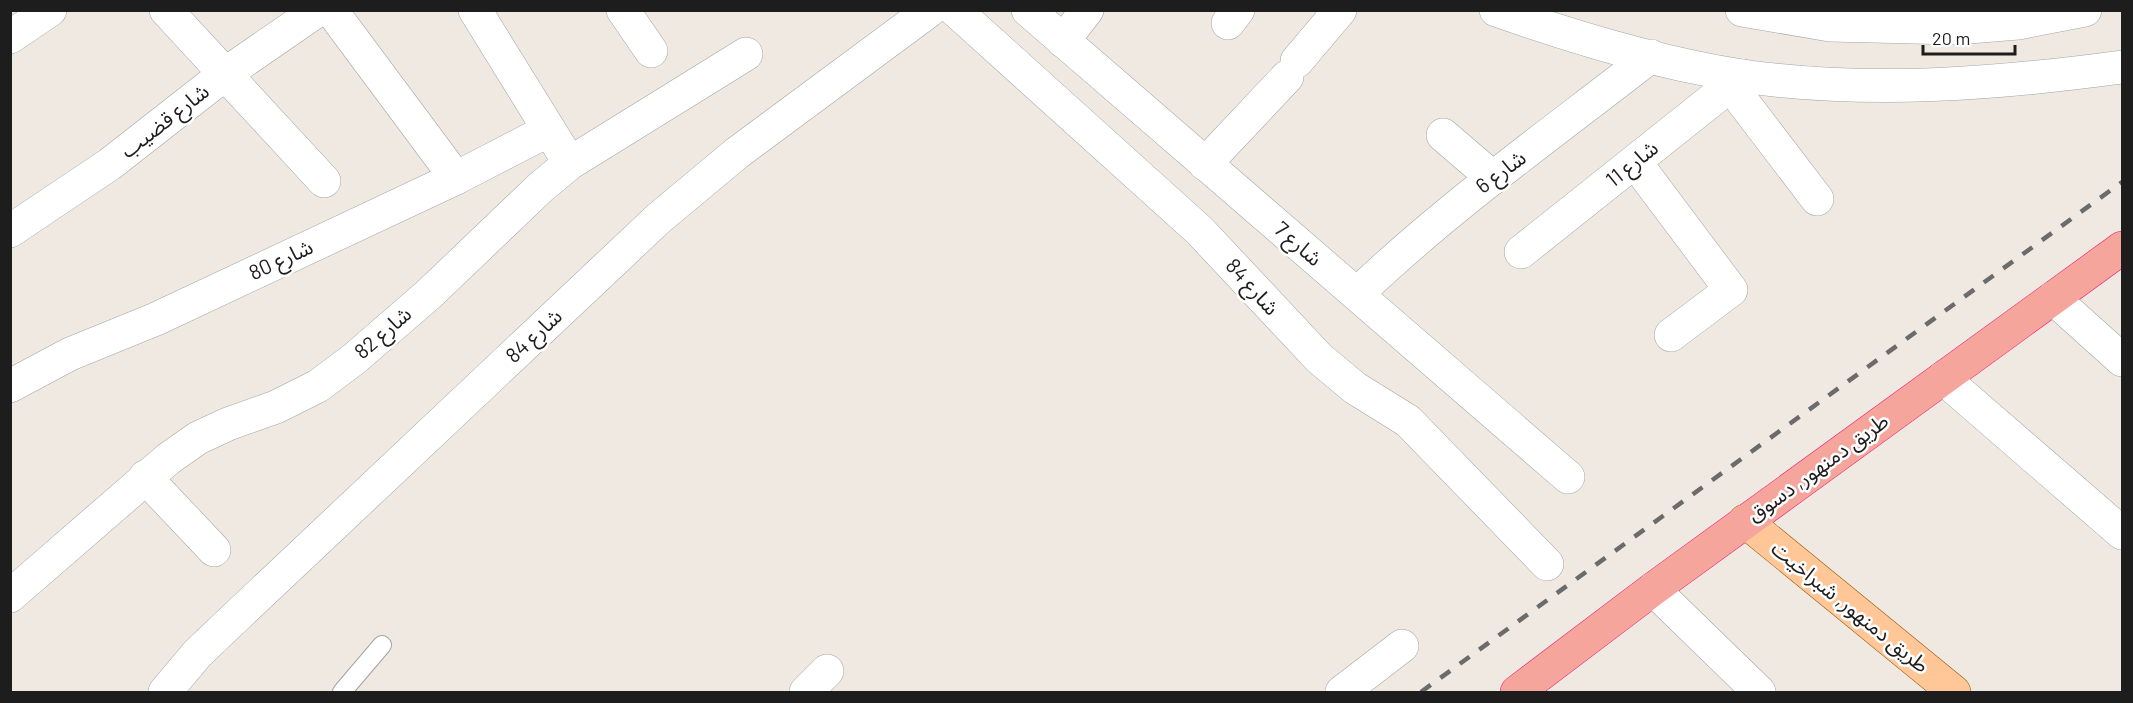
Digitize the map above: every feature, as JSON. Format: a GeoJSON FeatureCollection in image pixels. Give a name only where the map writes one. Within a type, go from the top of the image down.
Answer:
{"type":"FeatureCollection","features":[{"type":"Feature","properties":{"kind":"highway","name":"طريق دمنهور, دسوق"},"geometry":{"type":"LineString","coordinates":[[1516,693],[1745,521],[2122,248]]}},
{"type":"Feature","properties":{"kind":"main road","name":"طريق دمنهور, شبراخيت"},"geometry":{"type":"LineString","coordinates":[[1745,521],[1954,693]]}},
{"type":"Feature","properties":{"kind":"street"},"geometry":{"type":"LineString","coordinates":[[10,37],[50,10]]}},
{"type":"Feature","properties":{"kind":"street"},"geometry":{"type":"LineString","coordinates":[[166,10],[324,181]]}},
{"type":"Feature","properties":{"kind":"street","name":"شارع قضيب"},"geometry":{"type":"LineString","coordinates":[[10,231],[110,164],[225,74],[318,10]]}},
{"type":"Feature","properties":{"kind":"street"},"geometry":{"type":"LineString","coordinates":[[331,10],[456,178]]}},
{"type":"Feature","properties":{"kind":"street"},"geometry":{"type":"LineString","coordinates":[[475,10],[570,163]]}},
{"type":"Feature","properties":{"kind":"street"},"geometry":{"type":"LineString","coordinates":[[623,10],[651,51]]}},
{"type":"Feature","properties":{"kind":"street","name":"شارع 84"},"geometry":{"type":"LineString","coordinates":[[165,693],[197,654],[659,218],[737,153],[930,10]]}},
{"type":"Feature","properties":{"kind":"street","name":"شارع 84"},"geometry":{"type":"LineString","coordinates":[[955,10],[1200,231],[1318,358],[1338,375],[1392,409],[1424,435],[1547,564]]}},
{"type":"Feature","properties":{"kind":"street","name":"شارع 7"},"geometry":{"type":"LineString","coordinates":[[1028,10],[1568,477]]}},
{"type":"Feature","properties":{"kind":"street"},"geometry":{"type":"LineString","coordinates":[[1064,41],[1087,10]]}},
{"type":"Feature","properties":{"kind":"street"},"geometry":{"type":"LineString","coordinates":[[1205,164],[1292,69],[1340,10]]}},
{"type":"Feature","properties":{"kind":"street"},"geometry":{"type":"LineString","coordinates":[[1496,10],[1569,35],[1736,80],[1928,86],[2043,78],[2122,67]]}},
{"type":"Feature","properties":{"kind":"street"},"geometry":{"type":"LineString","coordinates":[[1742,10],[1830,25],[1956,28],[2018,23],[2085,10]]}},
{"type":"Feature","properties":{"kind":"street","name":"شارع 82"},"geometry":{"type":"LineString","coordinates":[[10,596],[145,477],[198,438],[299,397],[337,373],[429,294],[541,186],[570,163],[746,54]]}},
{"type":"Feature","properties":{"kind":"street","name":"شارع 6"},"geometry":{"type":"LineString","coordinates":[[1357,294],[1421,235],[1651,56]]}},
{"type":"Feature","properties":{"kind":"street"},"geometry":{"type":"LineString","coordinates":[[1736,80],[1817,199]]}},
{"type":"Feature","properties":{"kind":"street","name":"شارع 11"},"geometry":{"type":"LineString","coordinates":[[1521,252],[1736,80]]}},
{"type":"Feature","properties":{"kind":"street","name":"شارع 80"},"geometry":{"type":"LineString","coordinates":[[10,386],[70,354],[156,319],[456,178],[549,129]]}},
{"type":"Feature","properties":{"kind":"street"},"geometry":{"type":"LineString","coordinates":[[1443,135],[1493,178]]}},
{"type":"Feature","properties":{"kind":"street"},"geometry":{"type":"LineString","coordinates":[[1635,162],[1731,290],[1671,335]]}},
{"type":"Feature","properties":{"kind":"street"},"geometry":{"type":"LineString","coordinates":[[2053,298],[2122,360]]}},
{"type":"Feature","properties":{"kind":"street"},"geometry":{"type":"LineString","coordinates":[[1943,378],[2122,533]]}},
{"type":"Feature","properties":{"kind":"street"},"geometry":{"type":"LineString","coordinates":[[145,477],[214,550]]}},
{"type":"Feature","properties":{"kind":"street"},"geometry":{"type":"LineString","coordinates":[[1653,589],[1759,693]]}},
{"type":"Feature","properties":{"kind":"street"},"geometry":{"type":"LineString","coordinates":[[1342,693],[1402,646]]}},
{"type":"Feature","properties":{"kind":"lane"},"geometry":{"type":"LineString","coordinates":[[342,693],[382,645]]}},
{"type":"Feature","properties":{"kind":"railway"},"geometry":{"type":"LineString","coordinates":[[1421,692],[2122,182]]}}]}
